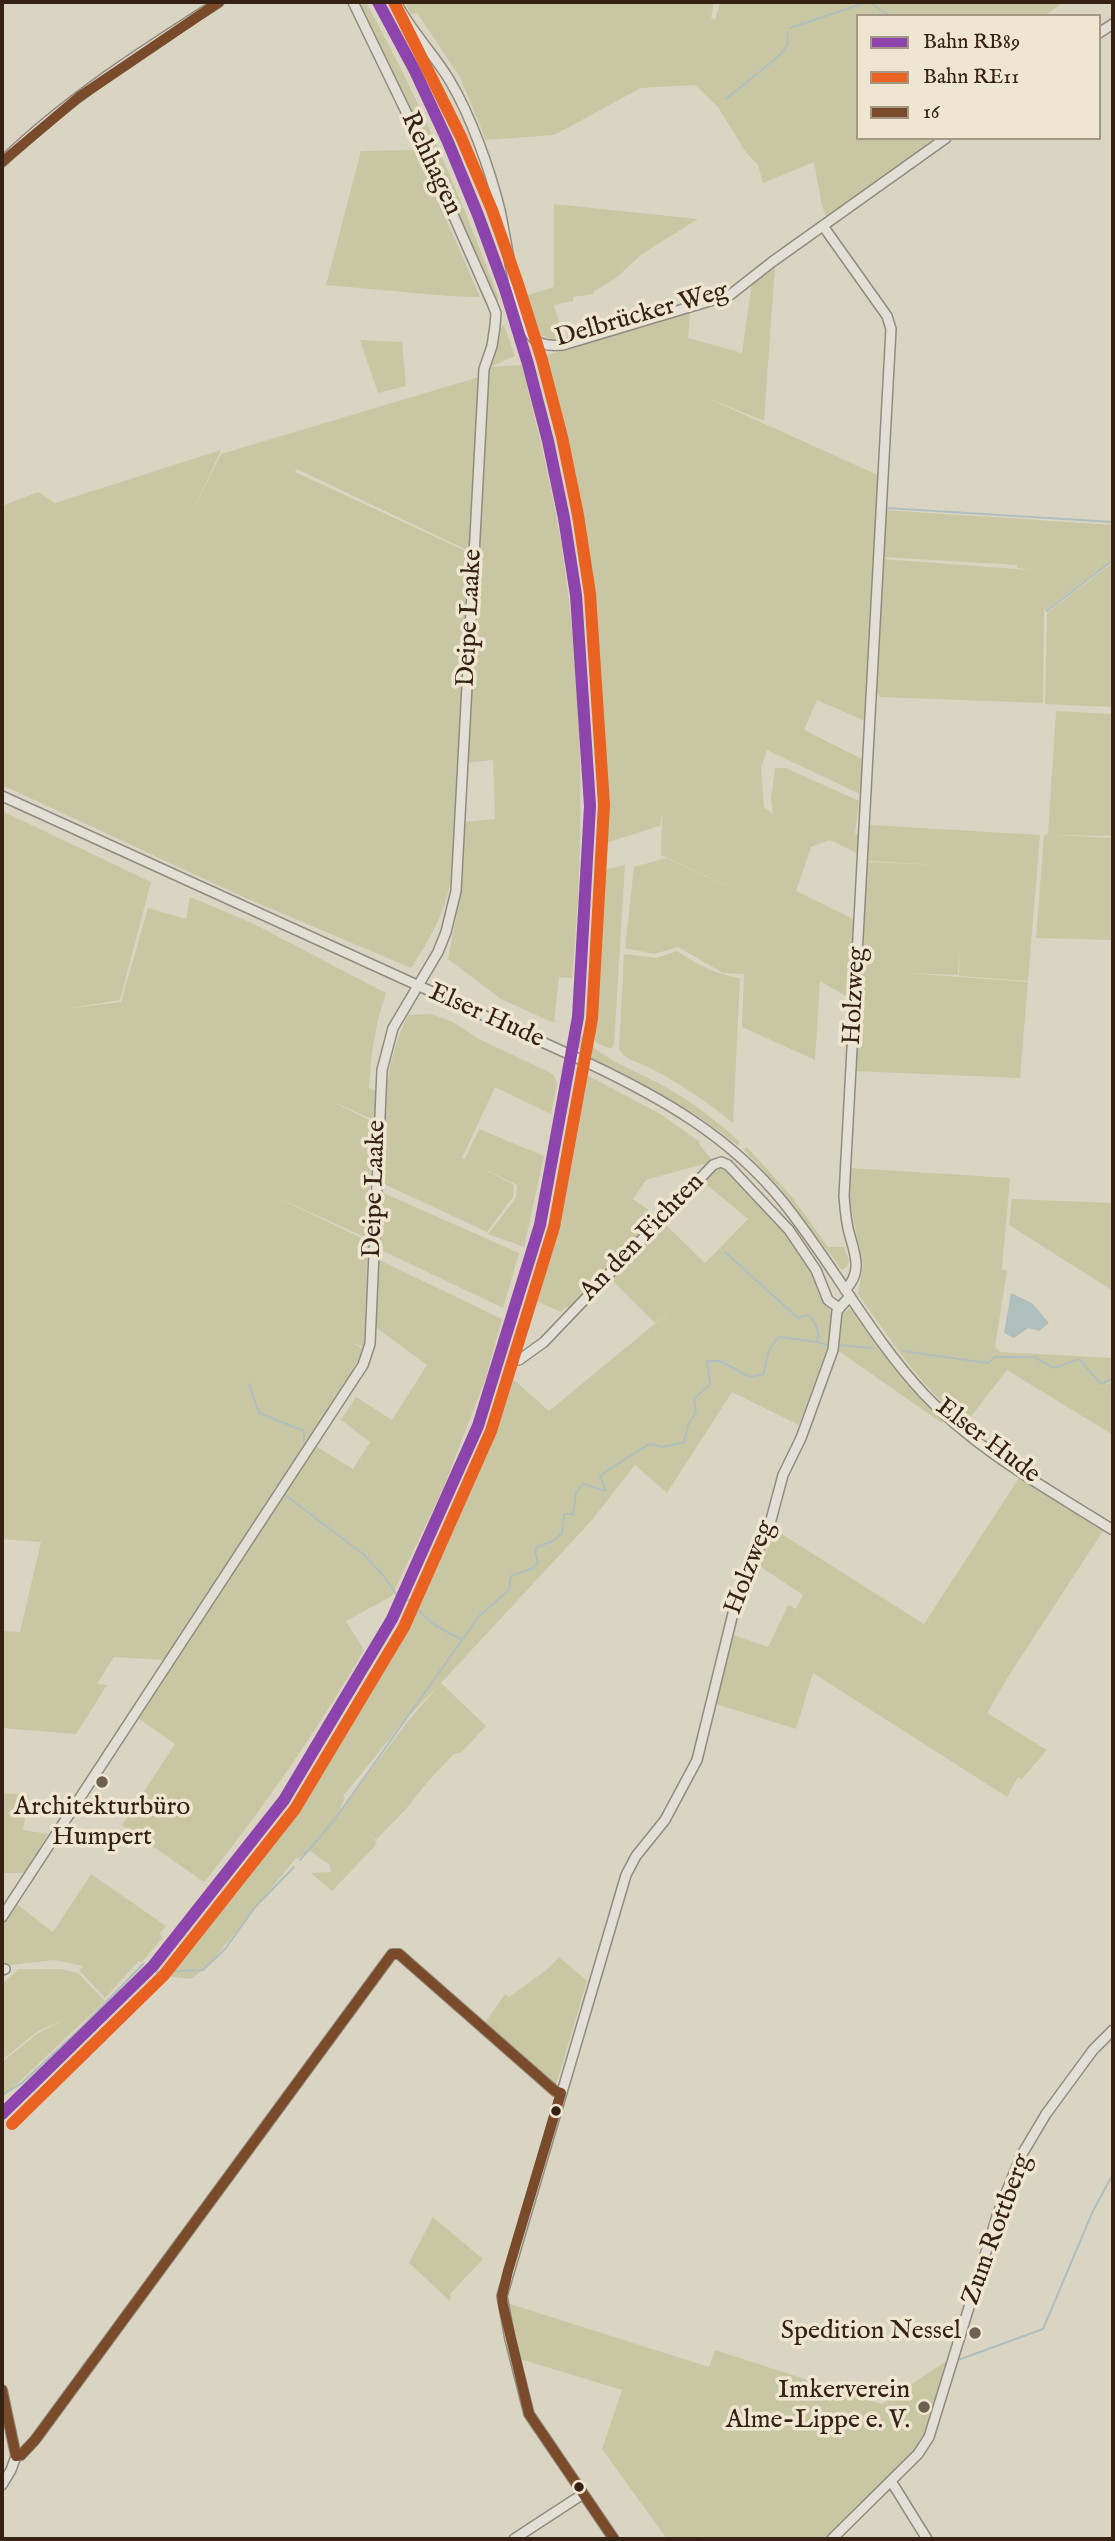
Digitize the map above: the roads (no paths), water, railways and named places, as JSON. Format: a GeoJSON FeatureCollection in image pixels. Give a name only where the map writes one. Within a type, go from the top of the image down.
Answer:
{"type":"FeatureCollection","features":[{"type":"Feature","properties":{"kind":"street"},"geometry":{"type":"LineString","coordinates":[[2,162],[82,93],[207,5],[219,2]]}},
{"type":"Feature","properties":{"kind":"street","name":"Rehhagen"},"geometry":{"type":"LineString","coordinates":[[353,2],[424,149],[496,313],[492,346],[484,369]]}},
{"type":"Feature","properties":{"kind":"street","name":"Delbrücker Weg"},"geometry":{"type":"LineString","coordinates":[[396,2],[451,82],[479,145],[497,199],[514,285],[528,331],[537,341],[550,345],[563,345],[730,295],[944,140]]}},
{"type":"Feature","properties":{"kind":"street","name":"Holzweg"},"geometry":{"type":"LineString","coordinates":[[614,2539],[529,2414],[502,2301],[508,2271],[626,1875],[636,1856],[669,1811],[701,1750],[736,1601],[771,1520],[783,1475],[801,1438],[833,1350],[839,1308],[848,1293],[857,1264],[846,1220],[844,1196],[891,326],[887,316],[823,226]]}},
{"type":"Feature","properties":{"kind":"street","name":"Deipe Laake"},"geometry":{"type":"LineString","coordinates":[[2,1917],[363,1365],[370,1345],[382,1070],[393,1028],[446,932],[456,891],[484,369]]}},
{"type":"Feature","properties":{"kind":"street","name":"Elser Hude"},"geometry":{"type":"LineString","coordinates":[[2,796],[586,1062],[666,1102],[734,1152],[782,1200],[901,1369],[954,1423],[1015,1468],[1113,1530]]}},
{"type":"Feature","properties":{"kind":"street","name":"An den Fichten"},"geometry":{"type":"LineString","coordinates":[[519,1360],[544,1342],[713,1165],[721,1162],[728,1165],[752,1188],[789,1230],[816,1270],[828,1300],[839,1308]]}},
{"type":"Feature","properties":{"kind":"street"},"geometry":{"type":"LineString","coordinates":[[16,2456],[21,2455],[35,2440],[392,1954],[399,1954],[555,2091],[561,2093]]}},
{"type":"Feature","properties":{"kind":"street","name":"Zum Rottberg"},"geometry":{"type":"LineString","coordinates":[[832,2539],[918,2455],[929,2437],[999,2213],[1021,2156],[1046,2114],[1093,2050],[1113,2030]]}},
{"type":"Feature","properties":{"kind":"street"},"geometry":{"type":"LineString","coordinates":[[2,2390],[16,2456],[2,2485]]}},
{"type":"Feature","properties":{"kind":"street"},"geometry":{"type":"LineString","coordinates":[[891,2481],[927,2539]]}},
{"type":"Feature","properties":{"kind":"street"},"geometry":{"type":"LineString","coordinates":[[514,2539],[583,2494]]}},
{"type":"Feature","properties":{"kind":"waterway"},"geometry":{"type":"LineString","coordinates":[[790,28],[867,2]]}},
{"type":"Feature","properties":{"kind":"waterway"},"geometry":{"type":"LineString","coordinates":[[869,2],[887,14]]}},
{"type":"Feature","properties":{"kind":"waterway"},"geometry":{"type":"LineString","coordinates":[[1101,26],[1113,17]]}},
{"type":"Feature","properties":{"kind":"waterway"},"geometry":{"type":"LineString","coordinates":[[726,99],[780,55],[787,45],[788,32]]}},
{"type":"Feature","properties":{"kind":"waterway"},"geometry":{"type":"LineString","coordinates":[[886,508],[1113,522]]}},
{"type":"Feature","properties":{"kind":"waterway"},"geometry":{"type":"LineString","coordinates":[[1047,611],[1113,560]]}},
{"type":"Feature","properties":{"kind":"waterway"},"geometry":{"type":"LineString","coordinates":[[725,1252],[798,1318],[808,1315],[817,1327],[817,1342],[830,1346]]}},
{"type":"Feature","properties":{"kind":"waterway"},"geometry":{"type":"LineString","coordinates":[[300,1860],[332,1823],[479,1616],[509,1590],[511,1576],[533,1568],[538,1563],[535,1552],[537,1547],[553,1541],[562,1533],[564,1514],[573,1514],[576,1493],[583,1484],[606,1491],[600,1476],[649,1444],[663,1447],[684,1442],[688,1425],[696,1412],[694,1399],[710,1384],[707,1361],[720,1361],[750,1377],[764,1374],[768,1354],[779,1337],[817,1342]]}},
{"type":"Feature","properties":{"kind":"waterway"},"geometry":{"type":"LineString","coordinates":[[839,1345],[873,1348]]}},
{"type":"Feature","properties":{"kind":"waterway"},"geometry":{"type":"LineString","coordinates":[[903,1351],[988,1363],[995,1357],[1034,1357],[1054,1368],[1079,1359],[1101,1384],[1113,1378]]}},
{"type":"Feature","properties":{"kind":"waterway"},"geometry":{"type":"LineString","coordinates":[[249,1384],[259,1413],[304,1431],[304,1449]]}},
{"type":"Feature","properties":{"kind":"waterway"},"geometry":{"type":"LineString","coordinates":[[284,1494],[363,1554],[396,1594]]}},
{"type":"Feature","properties":{"kind":"waterway"},"geometry":{"type":"LineString","coordinates":[[408,1600],[433,1624],[462,1640]]}},
{"type":"Feature","properties":{"kind":"waterway"},"geometry":{"type":"LineString","coordinates":[[152,1972],[203,1970],[225,1949],[256,1906],[294,1867]]}},
{"type":"Feature","properties":{"kind":"waterway"},"geometry":{"type":"LineString","coordinates":[[2,2095],[22,2083],[81,2028],[143,1964]]}},
{"type":"Feature","properties":{"kind":"waterway"},"geometry":{"type":"LineString","coordinates":[[958,2360],[1043,2329],[1093,2211],[1113,2174]]}},
{"type":"Feature","properties":{"kind":"waterway"},"geometry":{"type":"LineString","coordinates":[[923,2454],[931,2441]]}},
{"type":"Feature","properties":{"kind":"rail line","name":"RB89"},"geometry":{"type":"LineString","coordinates":[[2,2114],[153,1966],[284,1800],[392,1619],[478,1426],[540,1225],[578,1017],[590,806],[576,595],[564,518],[548,441],[505,289],[448,142],[415,71],[378,2]]}},
{"type":"Feature","properties":{"kind":"rail line","name":"RE11"},"geometry":{"type":"LineString","coordinates":[[12,2124],[164,1975],[295,1809],[404,1627],[491,1431],[554,1227],[592,1019],[604,805],[590,594],[578,515],[542,360],[492,210],[461,137],[394,2]]}},
{"type":"Feature","properties":{"kind":"place","name":"Architekturbüro Humpert"},"geometry":{"type":"Point","coordinates":[102,1782]}},
{"type":"Feature","properties":{"kind":"place","name":"Spedition Nessel"},"geometry":{"type":"Point","coordinates":[975,2333]}},
{"type":"Feature","properties":{"kind":"place","name":"Imkerverein Alme-Lippe e. V."},"geometry":{"type":"Point","coordinates":[924,2407]}}]}
